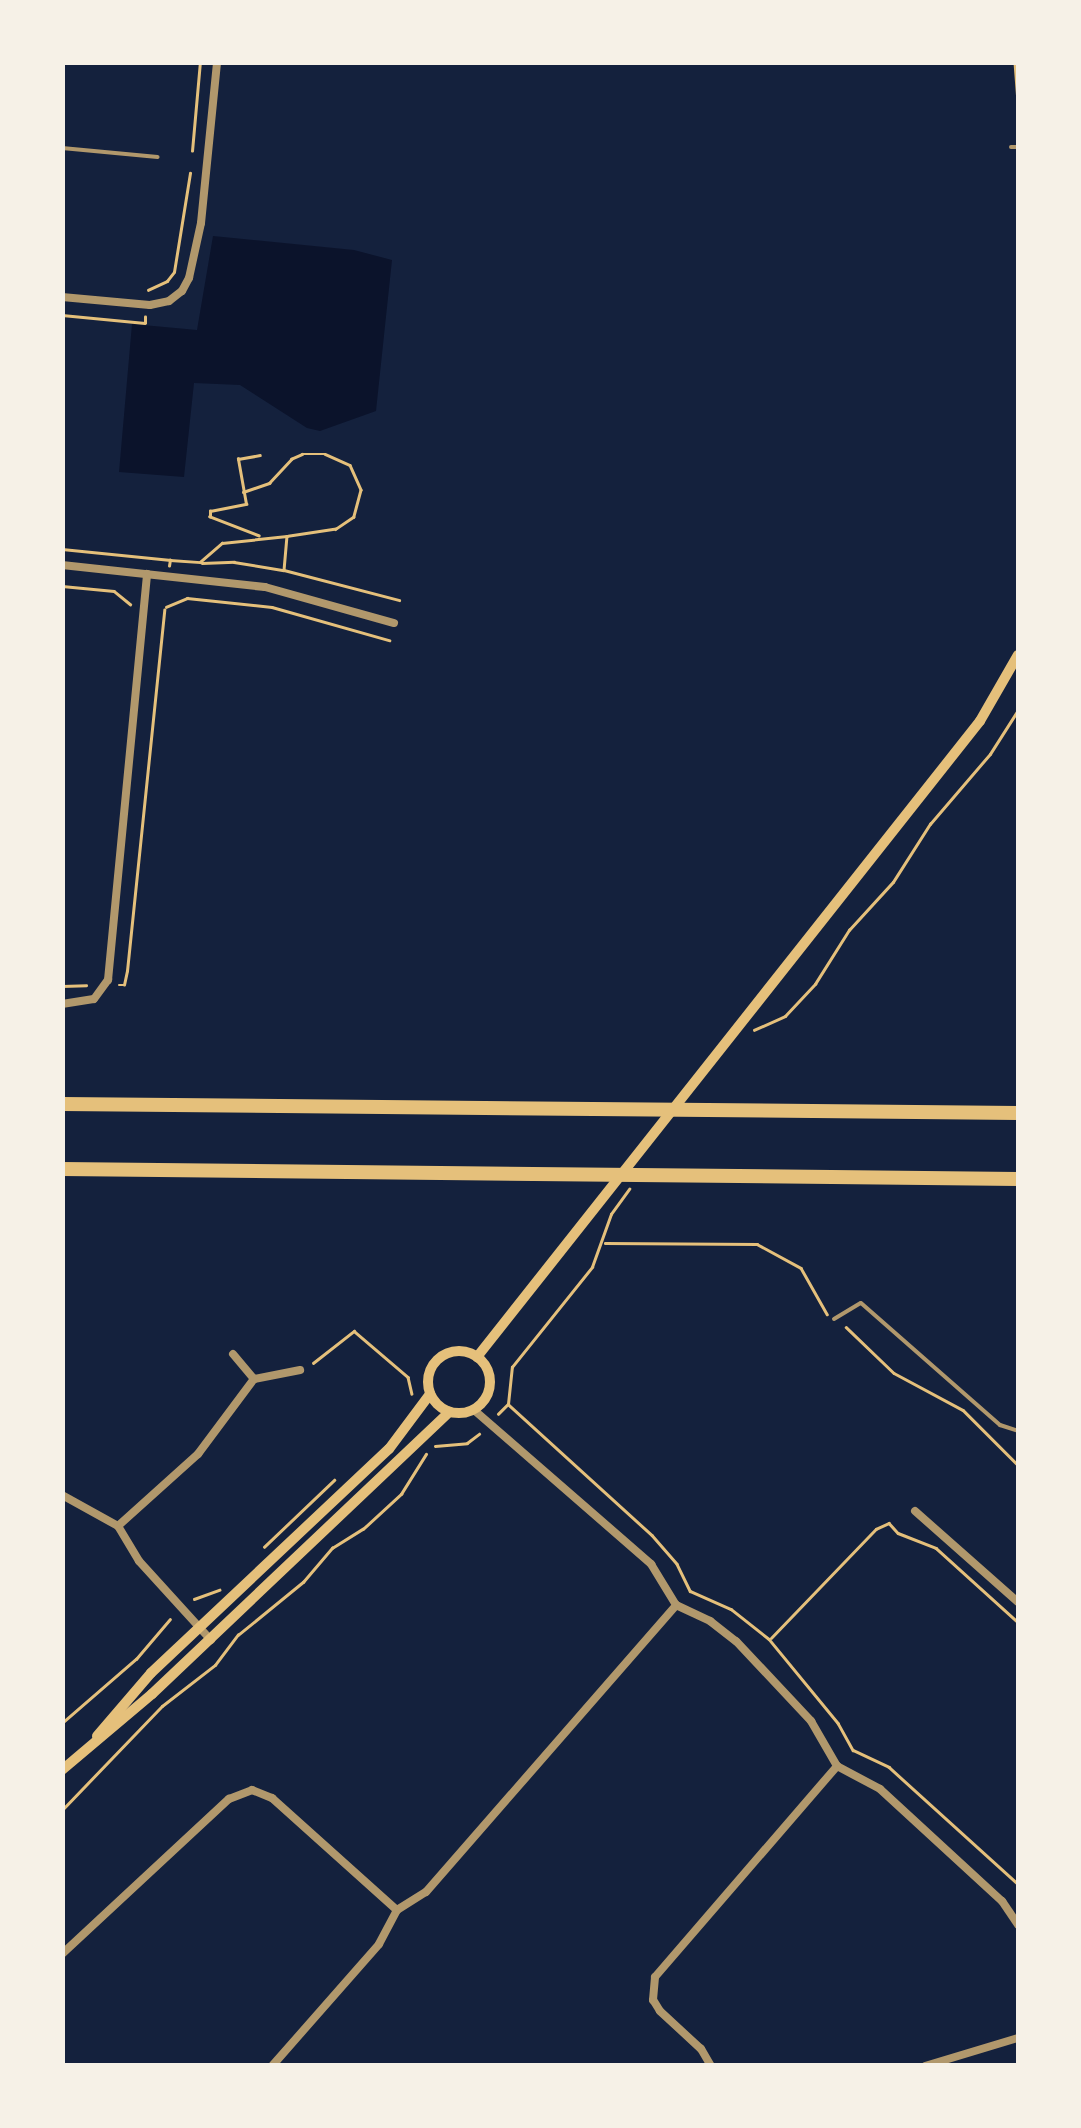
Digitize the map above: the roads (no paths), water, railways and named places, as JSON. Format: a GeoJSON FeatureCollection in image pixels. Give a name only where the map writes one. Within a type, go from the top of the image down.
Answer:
{"type":"FeatureCollection","features":[{"type":"Feature","properties":{"kind":"highway"},"geometry":{"type":"LineString","coordinates":[[62,1104],[1018,1113]]}},
{"type":"Feature","properties":{"kind":"highway"},"geometry":{"type":"LineString","coordinates":[[62,1169],[1018,1179]]}},
{"type":"Feature","properties":{"kind":"main road"},"geometry":{"type":"LineString","coordinates":[[477,1357],[980,721],[1018,655]]}},
{"type":"Feature","properties":{"kind":"main road"},"geometry":{"type":"LineString","coordinates":[[62,1770],[93,1742],[116,1728],[449,1412],[474,1410],[490,1384],[489,1374],[477,1357],[458,1351],[440,1358],[429,1374],[430,1394],[406,1430],[199,1627],[108,1718],[93,1742]]}},
{"type":"Feature","properties":{"kind":"main road"},"geometry":{"type":"LineString","coordinates":[[430,1394],[449,1412]]}},
{"type":"Feature","properties":{"kind":"street"},"geometry":{"type":"LineString","coordinates":[[62,296],[150,305],[169,301],[182,291],[192,270],[200,223],[216,62]]}},
{"type":"Feature","properties":{"kind":"street"},"geometry":{"type":"LineString","coordinates":[[62,566],[265,587],[394,622]]}},
{"type":"Feature","properties":{"kind":"street"},"geometry":{"type":"LineString","coordinates":[[62,1004],[94,999],[108,980],[147,574]]}},
{"type":"Feature","properties":{"kind":"street"},"geometry":{"type":"LineString","coordinates":[[233,1354],[254,1379]]}},
{"type":"Feature","properties":{"kind":"street"},"geometry":{"type":"LineString","coordinates":[[118,1526],[198,1454],[254,1379],[300,1370]]}},
{"type":"Feature","properties":{"kind":"street"},"geometry":{"type":"LineString","coordinates":[[474,1410],[650,1564],[676,1606],[710,1621],[736,1642],[811,1721],[838,1766],[880,1789],[1002,1901],[1018,1925]]}},
{"type":"Feature","properties":{"kind":"street"},"geometry":{"type":"LineString","coordinates":[[62,1494],[118,1526],[138,1561],[211,1640]]}},
{"type":"Feature","properties":{"kind":"street"},"geometry":{"type":"LineString","coordinates":[[915,1511],[1018,1602]]}},
{"type":"Feature","properties":{"kind":"street"},"geometry":{"type":"LineString","coordinates":[[272,2066],[379,1944],[397,1910],[426,1892],[676,1606]]}},
{"type":"Feature","properties":{"kind":"street"},"geometry":{"type":"LineString","coordinates":[[710,2066],[701,2049],[653,2000],[655,1977],[838,1766]]}},
{"type":"Feature","properties":{"kind":"street"},"geometry":{"type":"LineString","coordinates":[[62,1954],[229,1798],[252,1790],[272,1798],[397,1910]]}},
{"type":"Feature","properties":{"kind":"street"},"geometry":{"type":"LineString","coordinates":[[925,2066],[1018,2038]]}},
{"type":"Feature","properties":{"kind":"lane"},"geometry":{"type":"LineString","coordinates":[[1010,147],[1018,147]]}},
{"type":"Feature","properties":{"kind":"lane"},"geometry":{"type":"LineString","coordinates":[[62,148],[158,157]]}},
{"type":"Feature","properties":{"kind":"lane"},"geometry":{"type":"LineString","coordinates":[[834,1319],[861,1303],[1000,1425],[1018,1432]]}},
{"type":"Feature","properties":{"kind":"water"},"geometry":{"type":"Polygon","coordinates":[[[213,236],[354,250],[392,260],[376,411],[320,431],[307,428],[240,385],[194,383],[184,477],[119,472],[132,324],[197,330],[213,236]]]}}]}
